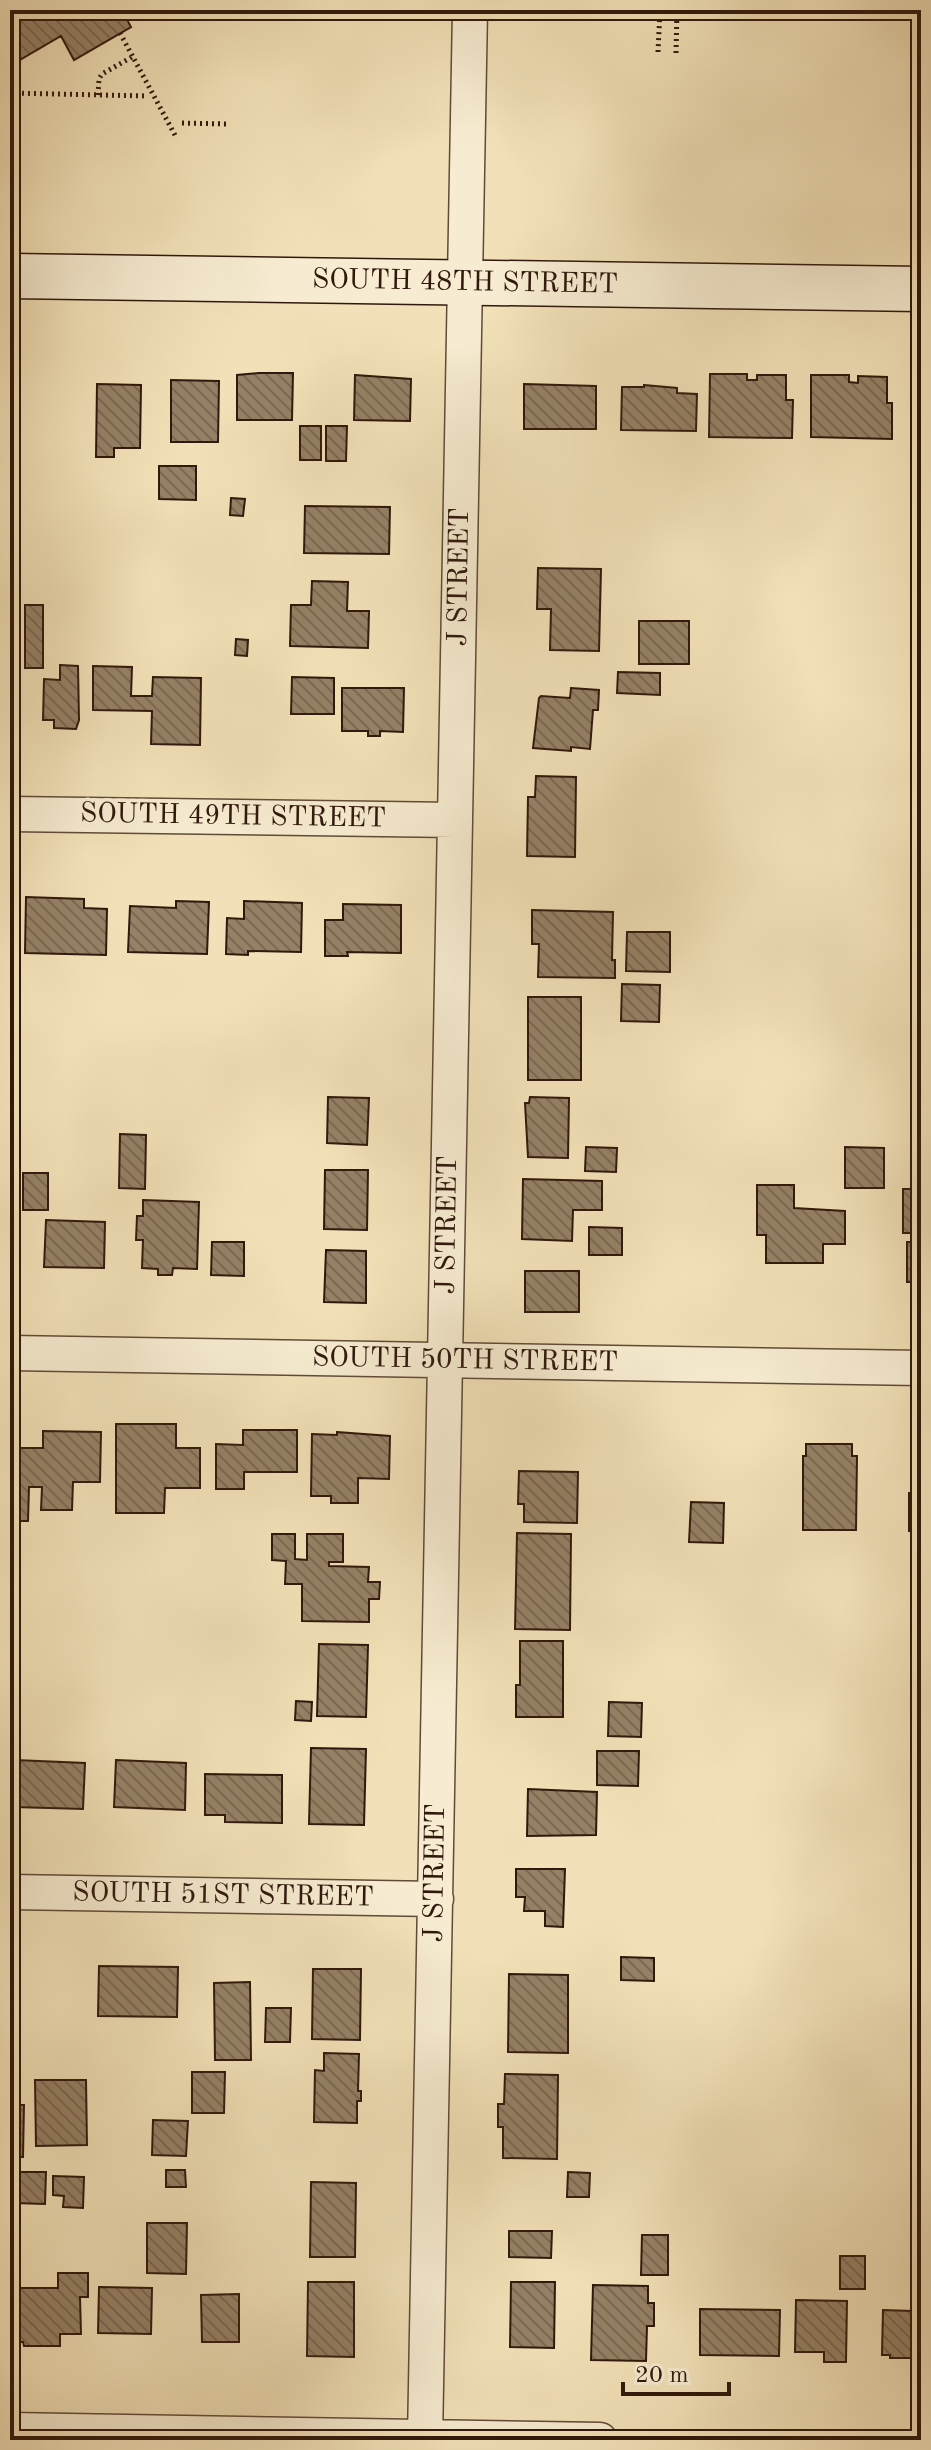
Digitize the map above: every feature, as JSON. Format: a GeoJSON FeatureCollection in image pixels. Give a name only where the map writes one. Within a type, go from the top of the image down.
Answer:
{"type":"FeatureCollection","features":[{"type":"Feature","properties":{"kind":"main road","name":"SOUTH 48TH STREET"},"geometry":{"type":"LineString","coordinates":[[10,276],[921,289]]}},
{"type":"Feature","properties":{"kind":"street","name":"J STREET"},"geometry":{"type":"LineString","coordinates":[[425,2438],[470,10]]}},
{"type":"Feature","properties":{"kind":"street","name":"SOUTH 49TH STREET"},"geometry":{"type":"LineString","coordinates":[[10,814],[455,820]]}},
{"type":"Feature","properties":{"kind":"street","name":"SOUTH 50TH STREET"},"geometry":{"type":"LineString","coordinates":[[10,1353],[921,1368]]}},
{"type":"Feature","properties":{"kind":"street","name":"SOUTH 51ST STREET"},"geometry":{"type":"LineString","coordinates":[[10,1892],[436,1899]]}},
{"type":"Feature","properties":{"kind":"street"},"geometry":{"type":"LineString","coordinates":[[10,2430],[600,2440]]}},
{"type":"Feature","properties":{"kind":"path"},"geometry":{"type":"LineString","coordinates":[[658,52],[660,10]]}},
{"type":"Feature","properties":{"kind":"path"},"geometry":{"type":"LineString","coordinates":[[676,53],[677,10]]}},
{"type":"Feature","properties":{"kind":"path"},"geometry":{"type":"LineString","coordinates":[[324,16],[372,17]]}},
{"type":"Feature","properties":{"kind":"path"},"geometry":{"type":"LineString","coordinates":[[120,33],[176,137]]}},
{"type":"Feature","properties":{"kind":"path"},"geometry":{"type":"LineString","coordinates":[[98,95],[102,74],[132,57]]}},
{"type":"Feature","properties":{"kind":"path"},"geometry":{"type":"LineString","coordinates":[[10,93],[148,96]]}},
{"type":"Feature","properties":{"kind":"path"},"geometry":{"type":"LineString","coordinates":[[182,123],[229,124]]}},
{"type":"Feature","properties":{"kind":"building"},"geometry":{"type":"Polygon","coordinates":[[[10,10],[122,10],[131,27],[74,60],[61,36],[18,61],[10,56],[10,10]]]}},
{"type":"Feature","properties":{"kind":"building"},"geometry":{"type":"Polygon","coordinates":[[[293,373],[292,420],[237,420],[237,375],[293,373]]]}},
{"type":"Feature","properties":{"kind":"building"},"geometry":{"type":"Polygon","coordinates":[[[710,374],[747,374],[747,380],[757,380],[757,375],[786,375],[786,400],[793,400],[792,438],[709,437],[710,374]]]}},
{"type":"Feature","properties":{"kind":"building"},"geometry":{"type":"Polygon","coordinates":[[[355,375],[411,379],[410,421],[354,420],[355,375]]]}},
{"type":"Feature","properties":{"kind":"building"},"geometry":{"type":"Polygon","coordinates":[[[811,375],[849,375],[849,382],[858,383],[858,376],[887,377],[887,403],[892,403],[892,439],[811,437],[811,375]]]}},
{"type":"Feature","properties":{"kind":"building"},"geometry":{"type":"Polygon","coordinates":[[[10,380],[19,380],[18,470],[10,470],[10,380]]]}},
{"type":"Feature","properties":{"kind":"building"},"geometry":{"type":"Polygon","coordinates":[[[171,380],[219,381],[218,442],[171,442],[171,380]]]}},
{"type":"Feature","properties":{"kind":"building"},"geometry":{"type":"Polygon","coordinates":[[[97,384],[141,385],[140,448],[114,448],[114,457],[96,457],[97,384]]]}},
{"type":"Feature","properties":{"kind":"building"},"geometry":{"type":"Polygon","coordinates":[[[524,384],[596,386],[596,429],[524,429],[524,384]]]}},
{"type":"Feature","properties":{"kind":"building"},"geometry":{"type":"Polygon","coordinates":[[[622,387],[677,388],[677,393],[697,394],[696,431],[621,430],[622,387]]]}},
{"type":"Feature","properties":{"kind":"building"},"geometry":{"type":"Polygon","coordinates":[[[300,426],[321,426],[321,460],[300,460],[300,426]]]}},
{"type":"Feature","properties":{"kind":"building"},"geometry":{"type":"Polygon","coordinates":[[[326,426],[347,426],[346,461],[326,461],[326,426]]]}},
{"type":"Feature","properties":{"kind":"building"},"geometry":{"type":"Polygon","coordinates":[[[159,466],[196,466],[196,500],[159,499],[159,466]]]}},
{"type":"Feature","properties":{"kind":"building"},"geometry":{"type":"Polygon","coordinates":[[[231,498],[245,499],[243,516],[230,515],[231,498]]]}},
{"type":"Feature","properties":{"kind":"building"},"geometry":{"type":"Polygon","coordinates":[[[305,506],[390,507],[389,554],[304,553],[305,506]]]}},
{"type":"Feature","properties":{"kind":"building"},"geometry":{"type":"Polygon","coordinates":[[[538,568],[601,569],[599,651],[550,650],[551,609],[537,609],[538,568]]]}},
{"type":"Feature","properties":{"kind":"building"},"geometry":{"type":"Polygon","coordinates":[[[312,581],[348,582],[347,611],[369,611],[368,648],[290,646],[291,605],[311,605],[312,581]]]}},
{"type":"Feature","properties":{"kind":"building"},"geometry":{"type":"Polygon","coordinates":[[[25,605],[43,605],[43,668],[25,668],[25,605]]]}},
{"type":"Feature","properties":{"kind":"building"},"geometry":{"type":"Polygon","coordinates":[[[639,621],[689,621],[689,664],[639,664],[639,621]]]}},
{"type":"Feature","properties":{"kind":"building"},"geometry":{"type":"Polygon","coordinates":[[[236,639],[248,640],[247,656],[235,655],[236,639]]]}},
{"type":"Feature","properties":{"kind":"building"},"geometry":{"type":"Polygon","coordinates":[[[60,665],[78,666],[79,720],[76,729],[54,728],[54,720],[43,720],[44,679],[60,680],[60,665]]]}},
{"type":"Feature","properties":{"kind":"building"},"geometry":{"type":"Polygon","coordinates":[[[93,666],[132,667],[131,696],[152,696],[153,677],[201,678],[200,745],[151,744],[152,711],[93,710],[93,666]]]}},
{"type":"Feature","properties":{"kind":"building"},"geometry":{"type":"Polygon","coordinates":[[[618,672],[660,673],[660,695],[617,693],[618,672]]]}},
{"type":"Feature","properties":{"kind":"building"},"geometry":{"type":"Polygon","coordinates":[[[292,677],[334,678],[334,714],[291,714],[292,677]]]}},
{"type":"Feature","properties":{"kind":"building"},"geometry":{"type":"Polygon","coordinates":[[[342,688],[404,688],[403,732],[380,731],[380,736],[368,736],[368,731],[342,731],[342,688]]]}},
{"type":"Feature","properties":{"kind":"building"},"geometry":{"type":"Polygon","coordinates":[[[571,688],[599,690],[598,710],[593,710],[590,749],[533,748],[539,698],[570,698],[571,688]]]}},
{"type":"Feature","properties":{"kind":"building"},"geometry":{"type":"Polygon","coordinates":[[[536,776],[576,777],[575,857],[527,856],[528,797],[535,797],[536,776]]]}},
{"type":"Feature","properties":{"kind":"building"},"geometry":{"type":"Polygon","coordinates":[[[26,897],[84,899],[84,908],[107,909],[106,955],[25,953],[26,897]]]}},
{"type":"Feature","properties":{"kind":"building"},"geometry":{"type":"Polygon","coordinates":[[[176,901],[209,902],[207,954],[128,952],[130,906],[176,908],[176,901]]]}},
{"type":"Feature","properties":{"kind":"building"},"geometry":{"type":"Polygon","coordinates":[[[244,901],[302,903],[301,952],[248,951],[248,955],[226,954],[227,918],[244,919],[244,901]]]}},
{"type":"Feature","properties":{"kind":"building"},"geometry":{"type":"Polygon","coordinates":[[[343,904],[401,905],[401,953],[347,952],[348,956],[325,956],[325,920],[343,920],[343,904]]]}},
{"type":"Feature","properties":{"kind":"building"},"geometry":{"type":"Polygon","coordinates":[[[532,910],[613,912],[612,960],[615,960],[615,978],[538,977],[539,944],[532,944],[532,910]]]}},
{"type":"Feature","properties":{"kind":"building"},"geometry":{"type":"Polygon","coordinates":[[[627,932],[670,932],[670,972],[626,971],[627,932]]]}},
{"type":"Feature","properties":{"kind":"building"},"geometry":{"type":"Polygon","coordinates":[[[622,984],[660,985],[659,1022],[621,1021],[622,984]]]}},
{"type":"Feature","properties":{"kind":"building"},"geometry":{"type":"Polygon","coordinates":[[[528,997],[581,997],[581,1080],[528,1080],[528,997]]]}},
{"type":"Feature","properties":{"kind":"building"},"geometry":{"type":"Polygon","coordinates":[[[328,1097],[369,1098],[367,1145],[327,1143],[328,1097]]]}},
{"type":"Feature","properties":{"kind":"building"},"geometry":{"type":"Polygon","coordinates":[[[530,1097],[569,1098],[568,1158],[528,1157],[525,1103],[529,1103],[530,1097]]]}},
{"type":"Feature","properties":{"kind":"building"},"geometry":{"type":"Polygon","coordinates":[[[120,1134],[146,1135],[145,1189],[119,1188],[120,1134]]]}},
{"type":"Feature","properties":{"kind":"building"},"geometry":{"type":"Polygon","coordinates":[[[586,1147],[617,1148],[616,1172],[585,1171],[586,1147]]]}},
{"type":"Feature","properties":{"kind":"building"},"geometry":{"type":"Polygon","coordinates":[[[845,1147],[884,1148],[884,1188],[845,1188],[845,1147]]]}},
{"type":"Feature","properties":{"kind":"building"},"geometry":{"type":"Polygon","coordinates":[[[325,1170],[368,1170],[367,1230],[324,1229],[325,1170]]]}},
{"type":"Feature","properties":{"kind":"building"},"geometry":{"type":"Polygon","coordinates":[[[23,1173],[48,1173],[48,1210],[23,1210],[23,1173]]]}},
{"type":"Feature","properties":{"kind":"building"},"geometry":{"type":"Polygon","coordinates":[[[523,1179],[602,1181],[602,1210],[573,1210],[572,1241],[522,1239],[523,1179]]]}},
{"type":"Feature","properties":{"kind":"building"},"geometry":{"type":"Polygon","coordinates":[[[757,1185],[794,1185],[794,1208],[845,1211],[845,1244],[823,1244],[823,1263],[766,1263],[766,1235],[757,1235],[757,1185]]]}},
{"type":"Feature","properties":{"kind":"building"},"geometry":{"type":"Polygon","coordinates":[[[903,1189],[921,1189],[921,1233],[903,1233],[903,1189]]]}},
{"type":"Feature","properties":{"kind":"building"},"geometry":{"type":"Polygon","coordinates":[[[143,1200],[199,1202],[197,1269],[173,1268],[172,1275],[158,1275],[158,1269],[142,1268],[143,1240],[136,1240],[137,1216],[143,1216],[143,1200]]]}},
{"type":"Feature","properties":{"kind":"building"},"geometry":{"type":"Polygon","coordinates":[[[46,1220],[105,1222],[104,1268],[44,1267],[46,1220]]]}},
{"type":"Feature","properties":{"kind":"building"},"geometry":{"type":"Polygon","coordinates":[[[589,1227],[622,1228],[622,1255],[589,1255],[589,1227]]]}},
{"type":"Feature","properties":{"kind":"building"},"geometry":{"type":"Polygon","coordinates":[[[212,1242],[244,1242],[244,1276],[211,1275],[212,1242]]]}},
{"type":"Feature","properties":{"kind":"building"},"geometry":{"type":"Polygon","coordinates":[[[907,1242],[921,1242],[921,1286],[920,1282],[907,1282],[907,1242]]]}},
{"type":"Feature","properties":{"kind":"building"},"geometry":{"type":"Polygon","coordinates":[[[326,1250],[366,1251],[366,1303],[324,1302],[326,1250]]]}},
{"type":"Feature","properties":{"kind":"building"},"geometry":{"type":"Polygon","coordinates":[[[525,1271],[579,1271],[579,1312],[525,1312],[525,1271]]]}},
{"type":"Feature","properties":{"kind":"building"},"geometry":{"type":"Polygon","coordinates":[[[116,1424],[176,1424],[176,1448],[200,1448],[200,1488],[165,1488],[164,1513],[116,1513],[116,1424]]]}},
{"type":"Feature","properties":{"kind":"building"},"geometry":{"type":"Polygon","coordinates":[[[243,1430],[297,1430],[297,1472],[244,1472],[244,1489],[216,1489],[216,1444],[243,1445],[243,1430]]]}},
{"type":"Feature","properties":{"kind":"building"},"geometry":{"type":"Polygon","coordinates":[[[43,1431],[101,1432],[100,1482],[73,1482],[72,1510],[41,1510],[42,1487],[29,1487],[28,1521],[10,1521],[10,1448],[43,1448],[43,1431]]]}},
{"type":"Feature","properties":{"kind":"building"},"geometry":{"type":"Polygon","coordinates":[[[337,1432],[390,1436],[389,1479],[358,1478],[358,1503],[331,1503],[331,1496],[311,1496],[312,1434],[337,1435],[337,1432]]]}},
{"type":"Feature","properties":{"kind":"building"},"geometry":{"type":"Polygon","coordinates":[[[806,1444],[852,1444],[852,1456],[857,1456],[856,1530],[803,1530],[803,1456],[806,1456],[806,1444]]]}},
{"type":"Feature","properties":{"kind":"building"},"geometry":{"type":"Polygon","coordinates":[[[519,1471],[578,1472],[577,1523],[524,1522],[524,1504],[518,1504],[519,1471]]]}},
{"type":"Feature","properties":{"kind":"building"},"geometry":{"type":"Polygon","coordinates":[[[909,1493],[921,1493],[921,1532],[909,1531],[909,1493]]]}},
{"type":"Feature","properties":{"kind":"building"},"geometry":{"type":"Polygon","coordinates":[[[691,1502],[724,1503],[723,1543],[689,1542],[691,1502]]]}},
{"type":"Feature","properties":{"kind":"building"},"geometry":{"type":"Polygon","coordinates":[[[517,1533],[571,1534],[570,1630],[515,1629],[517,1533]]]}},
{"type":"Feature","properties":{"kind":"building"},"geometry":{"type":"Polygon","coordinates":[[[272,1534],[295,1534],[295,1559],[307,1560],[307,1534],[343,1534],[343,1562],[329,1562],[329,1566],[369,1567],[368,1582],[380,1582],[379,1599],[369,1599],[369,1622],[302,1621],[302,1584],[285,1584],[286,1561],[272,1560],[272,1534]]]}},
{"type":"Feature","properties":{"kind":"building"},"geometry":{"type":"Polygon","coordinates":[[[520,1641],[563,1641],[563,1717],[516,1717],[520,1641]]]}},
{"type":"Feature","properties":{"kind":"building"},"geometry":{"type":"Polygon","coordinates":[[[319,1644],[368,1645],[366,1717],[317,1716],[319,1644]]]}},
{"type":"Feature","properties":{"kind":"building"},"geometry":{"type":"Polygon","coordinates":[[[296,1701],[312,1702],[311,1721],[295,1720],[296,1701]]]}},
{"type":"Feature","properties":{"kind":"building"},"geometry":{"type":"Polygon","coordinates":[[[609,1702],[642,1703],[641,1737],[608,1736],[609,1702]]]}},
{"type":"Feature","properties":{"kind":"building"},"geometry":{"type":"Polygon","coordinates":[[[311,1748],[366,1749],[364,1825],[309,1824],[311,1748]]]}},
{"type":"Feature","properties":{"kind":"building"},"geometry":{"type":"Polygon","coordinates":[[[597,1751],[639,1751],[638,1786],[597,1785],[597,1751]]]}},
{"type":"Feature","properties":{"kind":"building"},"geometry":{"type":"Polygon","coordinates":[[[15,1760],[85,1763],[83,1809],[14,1807],[15,1760]]]}},
{"type":"Feature","properties":{"kind":"building"},"geometry":{"type":"Polygon","coordinates":[[[116,1760],[186,1763],[185,1810],[114,1807],[116,1760]]]}},
{"type":"Feature","properties":{"kind":"building"},"geometry":{"type":"Polygon","coordinates":[[[205,1774],[282,1775],[282,1823],[225,1822],[225,1815],[205,1815],[205,1774]]]}},
{"type":"Feature","properties":{"kind":"building"},"geometry":{"type":"Polygon","coordinates":[[[528,1789],[597,1792],[596,1835],[527,1836],[528,1789]]]}},
{"type":"Feature","properties":{"kind":"building"},"geometry":{"type":"Polygon","coordinates":[[[516,1869],[565,1869],[563,1927],[545,1926],[545,1911],[524,1911],[525,1897],[516,1897],[516,1869]]]}},
{"type":"Feature","properties":{"kind":"building"},"geometry":{"type":"Polygon","coordinates":[[[621,1957],[654,1958],[654,1981],[621,1980],[621,1957]]]}},
{"type":"Feature","properties":{"kind":"building"},"geometry":{"type":"Polygon","coordinates":[[[99,1966],[178,1967],[177,2017],[98,2016],[99,1966]]]}},
{"type":"Feature","properties":{"kind":"building"},"geometry":{"type":"Polygon","coordinates":[[[313,1969],[361,1969],[360,2040],[312,2039],[313,1969]]]}},
{"type":"Feature","properties":{"kind":"building"},"geometry":{"type":"Polygon","coordinates":[[[509,1974],[568,1975],[568,2053],[508,2052],[509,1974]]]}},
{"type":"Feature","properties":{"kind":"building"},"geometry":{"type":"Polygon","coordinates":[[[250,1982],[251,2060],[215,2060],[214,1983],[250,1982]]]}},
{"type":"Feature","properties":{"kind":"building"},"geometry":{"type":"Polygon","coordinates":[[[266,2008],[291,2008],[290,2042],[265,2042],[266,2008]]]}},
{"type":"Feature","properties":{"kind":"building"},"geometry":{"type":"Polygon","coordinates":[[[324,2053],[359,2054],[358,2091],[361,2091],[361,2101],[357,2101],[357,2123],[314,2122],[315,2070],[324,2071],[324,2053]]]}},
{"type":"Feature","properties":{"kind":"building"},"geometry":{"type":"Polygon","coordinates":[[[192,2072],[225,2072],[224,2113],[192,2113],[192,2072]]]}},
{"type":"Feature","properties":{"kind":"building"},"geometry":{"type":"Polygon","coordinates":[[[505,2074],[558,2075],[557,2159],[503,2158],[503,2127],[498,2127],[498,2104],[504,2104],[505,2074]]]}},
{"type":"Feature","properties":{"kind":"building"},"geometry":{"type":"Polygon","coordinates":[[[35,2080],[86,2080],[87,2145],[36,2146],[35,2080]]]}},
{"type":"Feature","properties":{"kind":"building"},"geometry":{"type":"Polygon","coordinates":[[[10,2105],[24,2105],[23,2157],[10,2157],[10,2105]]]}},
{"type":"Feature","properties":{"kind":"building"},"geometry":{"type":"Polygon","coordinates":[[[153,2120],[188,2121],[186,2156],[152,2155],[153,2120]]]}},
{"type":"Feature","properties":{"kind":"building"},"geometry":{"type":"Polygon","coordinates":[[[166,2170],[185,2170],[186,2187],[166,2187],[166,2170]]]}},
{"type":"Feature","properties":{"kind":"building"},"geometry":{"type":"Polygon","coordinates":[[[14,2172],[46,2172],[45,2204],[14,2203],[14,2172]]]}},
{"type":"Feature","properties":{"kind":"building"},"geometry":{"type":"Polygon","coordinates":[[[568,2172],[590,2173],[589,2197],[567,2197],[568,2172]]]}},
{"type":"Feature","properties":{"kind":"building"},"geometry":{"type":"Polygon","coordinates":[[[53,2176],[84,2177],[83,2208],[63,2207],[64,2196],[53,2195],[53,2176]]]}},
{"type":"Feature","properties":{"kind":"building"},"geometry":{"type":"Polygon","coordinates":[[[311,2182],[356,2183],[355,2257],[310,2257],[311,2182]]]}},
{"type":"Feature","properties":{"kind":"building"},"geometry":{"type":"Polygon","coordinates":[[[147,2223],[187,2223],[186,2274],[147,2273],[147,2223]]]}},
{"type":"Feature","properties":{"kind":"building"},"geometry":{"type":"Polygon","coordinates":[[[509,2231],[552,2231],[551,2258],[509,2257],[509,2231]]]}},
{"type":"Feature","properties":{"kind":"building"},"geometry":{"type":"Polygon","coordinates":[[[642,2235],[668,2235],[668,2275],[641,2275],[642,2235]]]}},
{"type":"Feature","properties":{"kind":"building"},"geometry":{"type":"Polygon","coordinates":[[[840,2256],[865,2256],[865,2289],[840,2289],[840,2256]]]}},
{"type":"Feature","properties":{"kind":"building"},"geometry":{"type":"Polygon","coordinates":[[[58,2273],[88,2273],[88,2297],[80,2297],[81,2334],[60,2334],[60,2346],[24,2346],[23,2342],[10,2342],[10,2288],[58,2288],[58,2273]]]}},
{"type":"Feature","properties":{"kind":"building"},"geometry":{"type":"Polygon","coordinates":[[[308,2282],[354,2282],[354,2357],[307,2356],[308,2282]]]}},
{"type":"Feature","properties":{"kind":"building"},"geometry":{"type":"Polygon","coordinates":[[[511,2282],[555,2282],[554,2348],[510,2347],[511,2282]]]}},
{"type":"Feature","properties":{"kind":"building"},"geometry":{"type":"Polygon","coordinates":[[[593,2285],[648,2286],[648,2303],[654,2303],[654,2326],[647,2326],[646,2361],[591,2360],[593,2285]]]}},
{"type":"Feature","properties":{"kind":"building"},"geometry":{"type":"Polygon","coordinates":[[[99,2287],[152,2288],[151,2334],[98,2333],[99,2287]]]}},
{"type":"Feature","properties":{"kind":"building"},"geometry":{"type":"Polygon","coordinates":[[[239,2294],[239,2342],[202,2342],[201,2295],[239,2294]]]}},
{"type":"Feature","properties":{"kind":"building"},"geometry":{"type":"Polygon","coordinates":[[[913,2294],[921,2294],[921,2356],[890,2358],[890,2355],[882,2355],[883,2310],[913,2311],[913,2294]]]}},
{"type":"Feature","properties":{"kind":"building"},"geometry":{"type":"Polygon","coordinates":[[[796,2300],[847,2301],[846,2362],[824,2362],[824,2352],[795,2352],[796,2300]]]}},
{"type":"Feature","properties":{"kind":"building"},"geometry":{"type":"Polygon","coordinates":[[[700,2309],[780,2310],[779,2356],[700,2355],[700,2309]]]}}]}
